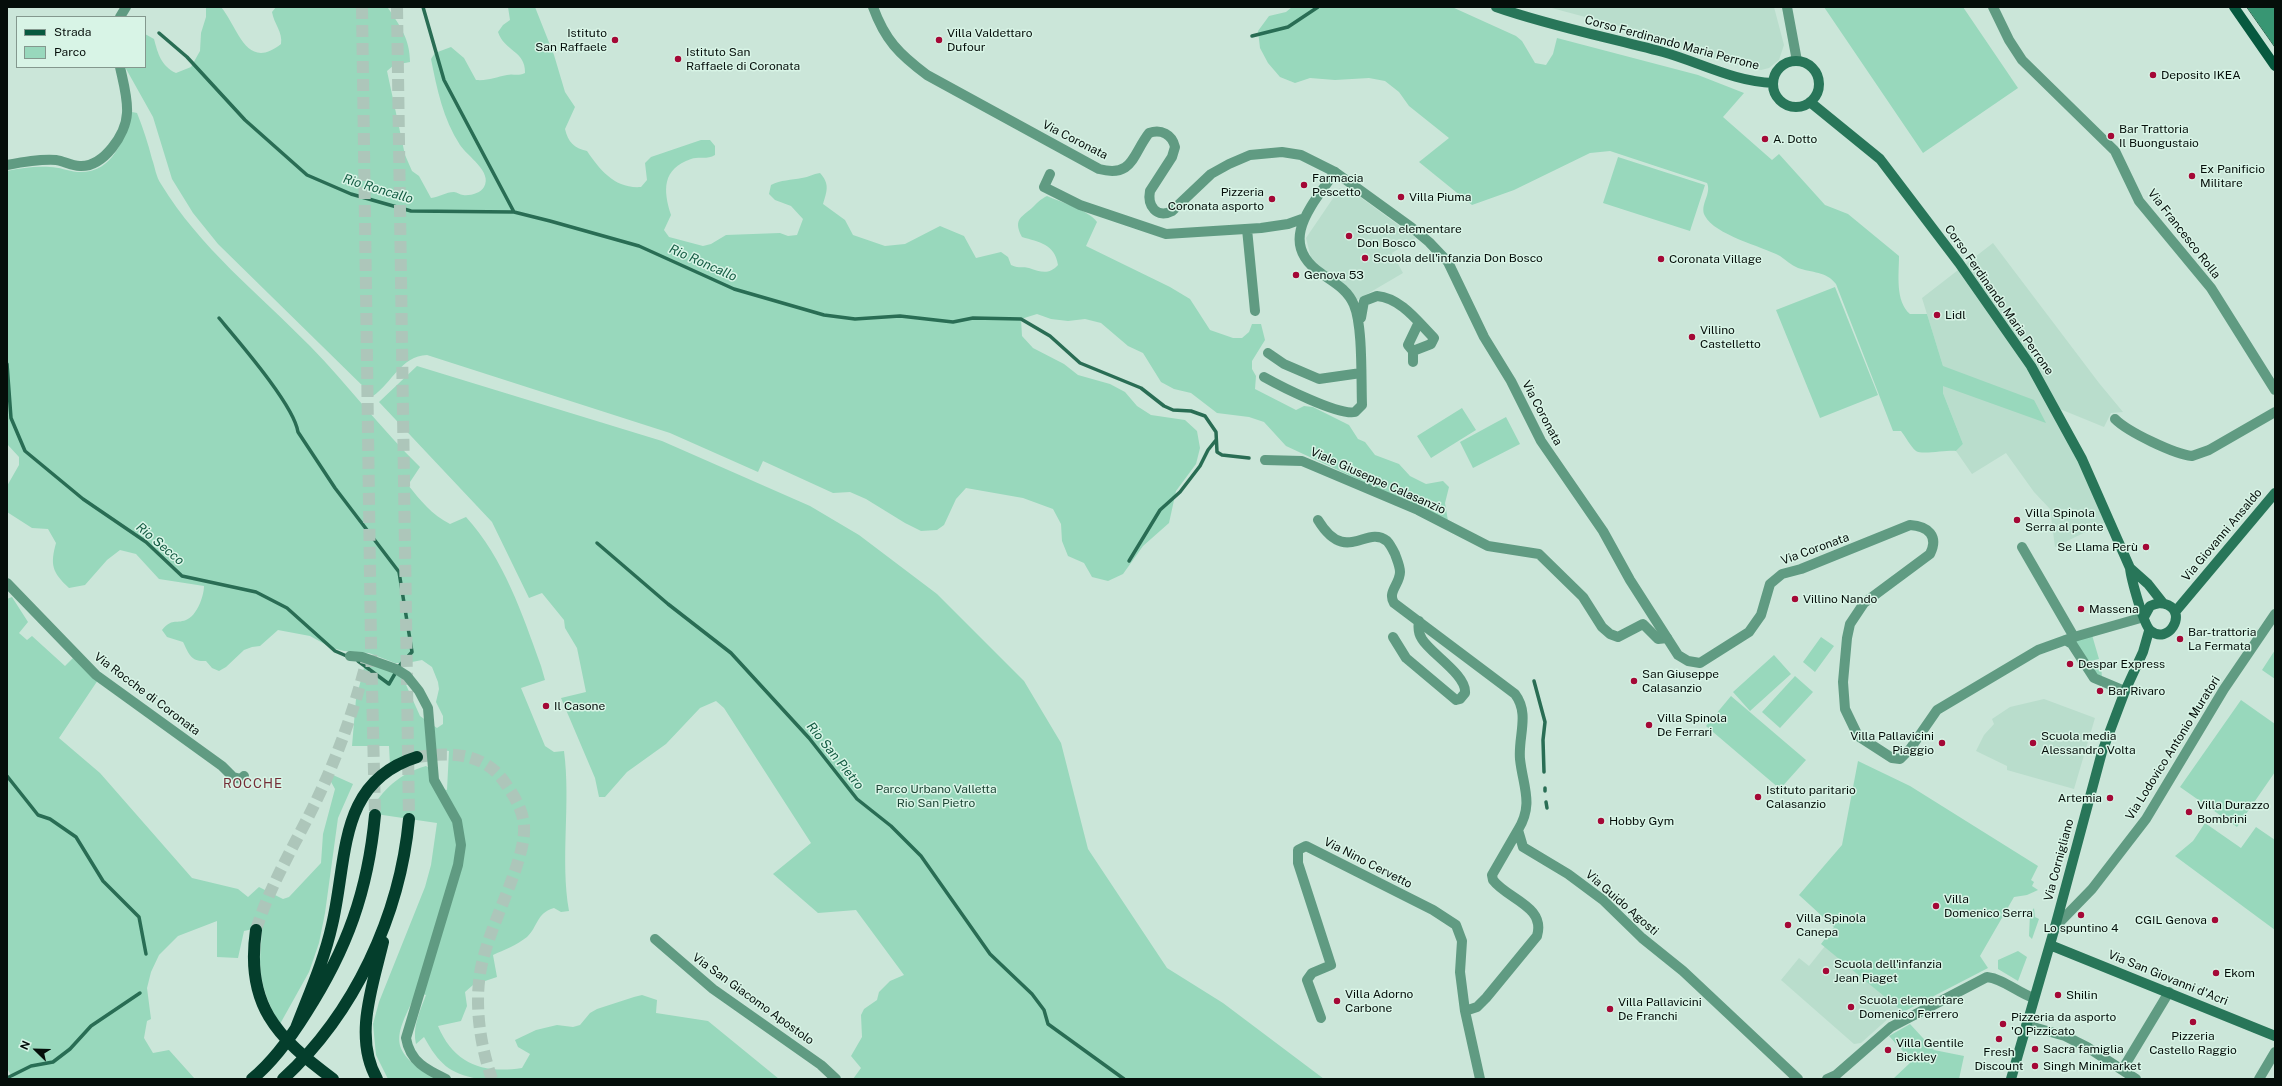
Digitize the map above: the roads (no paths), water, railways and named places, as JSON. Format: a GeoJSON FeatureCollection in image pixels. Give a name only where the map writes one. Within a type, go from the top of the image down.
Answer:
{"type":"FeatureCollection","features":[{"type":"Feature","properties":{"kind":"highway"},"geometry":{"type":"LineString","coordinates":[[296,1028],[324,955],[332,923],[348,835],[358,803],[380,774],[403,761],[417,757]]}},
{"type":"Feature","properties":{"kind":"highway"},"geometry":{"type":"LineString","coordinates":[[252,1079],[279,1051],[296,1028],[323,987],[349,934],[369,865],[375,815]]}},
{"type":"Feature","properties":{"kind":"highway"},"geometry":{"type":"LineString","coordinates":[[377,1079],[367,1054],[365,1024],[405,854],[409,819]]}},
{"type":"Feature","properties":{"kind":"highway"},"geometry":{"type":"LineString","coordinates":[[283,1079],[318,1044],[344,1006],[370,959],[396,893]]}},
{"type":"Feature","properties":{"kind":"highway"},"geometry":{"type":"LineString","coordinates":[[256,930],[253,965],[257,987],[266,1013],[285,1040],[329,1076]]}},
{"type":"Feature","properties":{"kind":"main road","name":"Corso Ferdinando Maria Perrone"},"geometry":{"type":"LineString","coordinates":[[1496,7],[1611,40],[1667,53],[1731,75],[1773,83]]}},
{"type":"Feature","properties":{"kind":"main road"},"geometry":{"type":"LineString","coordinates":[[2234,7],[2275,66]]}},
{"type":"Feature","properties":{"kind":"main road"},"geometry":{"type":"LineString","coordinates":[[1797,61],[1812,67],[1819,81],[1816,96],[1810,102],[1802,106],[1794,107],[1785,104],[1775,92],[1773,83],[1775,76],[1783,65],[1797,61]]}},
{"type":"Feature","properties":{"kind":"main road","name":"Corso Ferdinando Maria Perrone"},"geometry":{"type":"LineString","coordinates":[[1810,102],[1880,159],[1957,260],[2032,366],[2082,459],[2130,568],[2131,579],[2144,617]]}},
{"type":"Feature","properties":{"kind":"main road","name":"Via Giovanni Ansaldo"},"geometry":{"type":"LineString","coordinates":[[2175,612],[2275,493]]}},
{"type":"Feature","properties":{"kind":"main road","name":"Corso Ferdinando Maria Perrone"},"geometry":{"type":"LineString","coordinates":[[2130,568],[2148,584],[2163,603]]}},
{"type":"Feature","properties":{"kind":"main road","name":"Via Giovanni Ansaldo"},"geometry":{"type":"LineString","coordinates":[[2163,603],[2189,594]]}},
{"type":"Feature","properties":{"kind":"main road"},"geometry":{"type":"LineString","coordinates":[[2154,633],[2145,624],[2144,617],[2150,606],[2163,603],[2170,606],[2175,612]]}},
{"type":"Feature","properties":{"kind":"main road","name":"Via Cornigliano"},"geometry":{"type":"LineString","coordinates":[[2011,1079],[2050,945],[2102,752],[2125,691],[2144,652],[2154,633],[2171,630],[2176,619],[2175,612]]}},
{"type":"Feature","properties":{"kind":"main road","name":"Via San Giovanni d'Acri"},"geometry":{"type":"LineString","coordinates":[[2050,945],[2275,1036]]}},
{"type":"Feature","properties":{"kind":"street"},"geometry":{"type":"LineString","coordinates":[[121,16],[126,7]]}},
{"type":"Feature","properties":{"kind":"street","name":"Via Coronata"},"geometry":{"type":"LineString","coordinates":[[873,7],[880,26],[895,49],[909,62],[927,75],[1098,169],[1117,172],[1123,170],[1129,166],[1149,133],[1154,131],[1166,133],[1171,138],[1175,147],[1172,158],[1150,191],[1148,197],[1151,207],[1159,213],[1167,214],[1172,211],[1211,174],[1250,155],[1282,152],[1301,154],[1335,172],[1411,227],[1448,262],[1456,283],[1514,386],[1541,441],[1603,531],[1630,580],[1678,655],[1688,661],[1700,663],[1749,632],[1761,615],[1770,584],[1782,574],[1801,569],[1910,525],[1920,526],[1928,530],[1933,536],[1934,543],[1930,554],[1864,603],[1850,624],[1847,638],[1843,682],[1845,709],[1858,736],[1892,758],[1900,759],[1910,749],[1938,710],[2038,650],[2069,638]]}},
{"type":"Feature","properties":{"kind":"street"},"geometry":{"type":"LineString","coordinates":[[1787,7],[1797,61]]}},
{"type":"Feature","properties":{"kind":"street","name":"Via Francesco Rolla"},"geometry":{"type":"LineString","coordinates":[[1993,7],[2009,40],[2022,60],[2115,151],[2139,202],[2211,288],[2275,390]]}},
{"type":"Feature","properties":{"kind":"street"},"geometry":{"type":"LineString","coordinates":[[7,165],[56,160],[80,166],[97,161],[106,154],[122,130],[127,114],[120,68]]}},
{"type":"Feature","properties":{"kind":"street"},"geometry":{"type":"LineString","coordinates":[[1335,172],[1302,220],[1298,238],[1307,261],[1314,269],[1345,290],[1355,306],[1360,334]]}},
{"type":"Feature","properties":{"kind":"street"},"geometry":{"type":"LineString","coordinates":[[1050,174],[1044,187],[1080,205],[1166,234],[1247,229],[1288,224],[1302,220]]}},
{"type":"Feature","properties":{"kind":"street"},"geometry":{"type":"LineString","coordinates":[[1247,229],[1255,311]]}},
{"type":"Feature","properties":{"kind":"street"},"geometry":{"type":"LineString","coordinates":[[1264,377],[1296,394],[1350,414],[1359,410],[1362,405],[1360,334],[1364,301],[1377,296],[1398,304],[1419,322],[1434,338],[1434,341],[1413,351]]}},
{"type":"Feature","properties":{"kind":"street"},"geometry":{"type":"LineString","coordinates":[[1413,362],[1413,351],[1408,345],[1419,322]]}},
{"type":"Feature","properties":{"kind":"street"},"geometry":{"type":"LineString","coordinates":[[1268,353],[1284,364],[1318,379],[1361,374]]}},
{"type":"Feature","properties":{"kind":"street"},"geometry":{"type":"LineString","coordinates":[[2115,419],[2126,429],[2192,456],[2209,450],[2275,412]]}},
{"type":"Feature","properties":{"kind":"street","name":"Viale Giuseppe Calasanzio"},"geometry":{"type":"LineString","coordinates":[[1265,460],[1302,461],[1418,510],[1488,546],[1539,554],[1583,597],[1602,627],[1610,634],[1618,637],[1643,624],[1658,639],[1667,638]]}},
{"type":"Feature","properties":{"kind":"street"},"geometry":{"type":"LineString","coordinates":[[1318,520],[1328,535],[1340,541],[1354,542],[1370,536],[1381,537],[1388,542],[1399,564],[1400,572],[1391,599],[1515,694],[1519,699],[1523,710],[1520,759],[1527,806],[1526,816],[1492,875],[1493,880],[1534,913],[1539,924],[1537,936],[1486,998],[1477,1007],[1465,1011]]}},
{"type":"Feature","properties":{"kind":"street"},"geometry":{"type":"LineString","coordinates":[[2022,547],[2072,644],[2094,678],[2125,691]]}},
{"type":"Feature","properties":{"kind":"street","name":"Via Rocche di Coronata"},"geometry":{"type":"LineString","coordinates":[[7,583],[96,675],[222,766],[233,777],[241,779],[244,776]]}},
{"type":"Feature","properties":{"kind":"street"},"geometry":{"type":"LineString","coordinates":[[2069,638],[2144,617]]}},
{"type":"Feature","properties":{"kind":"street"},"geometry":{"type":"LineString","coordinates":[[1393,637],[1406,658],[1456,700],[1460,699],[1465,693],[1464,686],[1450,667],[1422,639],[1418,631],[1419,621]]}},
{"type":"Feature","properties":{"kind":"street","name":"Via Lodovico Antonio Muratori"},"geometry":{"type":"LineString","coordinates":[[2055,927],[2092,889],[2146,819],[2224,689],[2273,621]]}},
{"type":"Feature","properties":{"kind":"street"},"geometry":{"type":"LineString","coordinates":[[350,656],[362,657],[396,669],[407,676],[420,691],[428,708],[434,780],[457,821],[461,845],[458,865],[406,1038],[408,1048],[417,1063],[446,1079]]}},
{"type":"Feature","properties":{"kind":"street","name":"Via Guido Agosti"},"geometry":{"type":"LineString","coordinates":[[1518,830],[1523,847],[1527,851],[1568,874],[1602,900],[1642,938],[1683,971],[1798,1079]]}},
{"type":"Feature","properties":{"kind":"street","name":"Via Nino Cervetto"},"geometry":{"type":"LineString","coordinates":[[1321,1018],[1307,980],[1312,973],[1331,965],[1298,863],[1298,850],[1306,846],[1433,910],[1456,925],[1462,941],[1460,972],[1465,1011],[1480,1079]]}},
{"type":"Feature","properties":{"kind":"street","name":"Via San Giacomo Apostolo"},"geometry":{"type":"LineString","coordinates":[[655,939],[713,988],[821,1065],[836,1079]]}},
{"type":"Feature","properties":{"kind":"street"},"geometry":{"type":"LineString","coordinates":[[1835,1078],[1891,1027],[1988,977],[1996,979],[2023,994],[2034,998]]}},
{"type":"Feature","properties":{"kind":"street"},"geometry":{"type":"LineString","coordinates":[[2122,1070],[2169,992]]}},
{"type":"Feature","properties":{"kind":"street"},"geometry":{"type":"LineString","coordinates":[[2026,1025],[2065,1036],[2087,1047],[2136,1079]]}},
{"type":"Feature","properties":{"kind":"street"},"geometry":{"type":"LineString","coordinates":[[2259,1079],[2275,1052]]}},
{"type":"Feature","properties":{"kind":"waterway"},"geometry":{"type":"LineString","coordinates":[[423,7],[444,80],[514,212]]}},
{"type":"Feature","properties":{"kind":"waterway"},"geometry":{"type":"LineString","coordinates":[[1252,36],[1288,27],[1318,7]]}},
{"type":"Feature","properties":{"kind":"waterway","name":"Rio Roncallo"},"geometry":{"type":"LineString","coordinates":[[159,33],[187,57],[245,120],[307,175],[351,194],[411,211],[514,212],[550,221],[639,246],[734,289],[824,315],[855,319],[900,316],[953,322],[973,318],[1021,319],[1050,336],[1080,363],[1141,388],[1164,406],[1173,410],[1191,411],[1205,416],[1216,432],[1217,452],[1222,455],[1249,458]]}},
{"type":"Feature","properties":{"kind":"waterway"},"geometry":{"type":"LineString","coordinates":[[219,318],[252,357],[277,390],[287,406],[298,432],[335,488],[399,572],[412,652],[400,665],[389,684],[358,661]]}},
{"type":"Feature","properties":{"kind":"waterway","name":"Rio Secco"},"geometry":{"type":"LineString","coordinates":[[7,364],[11,418],[25,451],[83,499],[146,542],[182,576],[256,592],[287,608],[335,651],[349,657]]}},
{"type":"Feature","properties":{"kind":"waterway"},"geometry":{"type":"LineString","coordinates":[[1129,561],[1160,510],[1180,492],[1200,466],[1208,450],[1216,440]]}},
{"type":"Feature","properties":{"kind":"waterway","name":"Rio San Pietro"},"geometry":{"type":"LineString","coordinates":[[597,543],[668,604],[731,653],[809,738],[857,799],[891,826],[921,856],[990,954],[1032,994],[1044,1010],[1048,1024],[1124,1079]]}},
{"type":"Feature","properties":{"kind":"waterway","name":"Rio Roncallo"},"geometry":{"type":"LineString","coordinates":[[1534,681],[1545,722],[1543,740],[1544,772]]}},
{"type":"Feature","properties":{"kind":"waterway"},"geometry":{"type":"LineString","coordinates":[[7,776],[38,815],[50,819],[76,837],[103,881],[139,917],[146,954]]}},
{"type":"Feature","properties":{"kind":"waterway","name":"Rio Roncallo"},"geometry":{"type":"LineString","coordinates":[[1546,802],[1547,808]]}},
{"type":"Feature","properties":{"kind":"waterway"},"geometry":{"type":"LineString","coordinates":[[7,1078],[31,1066],[53,1062],[70,1049],[91,1026],[140,993]]}},
{"type":"Feature","properties":{"kind":"tunnel"},"geometry":{"type":"LineString","coordinates":[[362,7],[371,644],[375,815]]}},
{"type":"Feature","properties":{"kind":"tunnel"},"geometry":{"type":"LineString","coordinates":[[397,7],[409,819]]}},
{"type":"Feature","properties":{"kind":"tunnel"},"geometry":{"type":"LineString","coordinates":[[256,930],[279,873],[331,769],[348,723],[367,660]]}},
{"type":"Feature","properties":{"kind":"tunnel"},"geometry":{"type":"LineString","coordinates":[[417,757],[429,755],[464,756],[485,764],[495,771],[507,785],[522,814],[524,837],[521,853],[484,955],[479,982],[479,1024],[484,1052],[492,1079]]}},
{"type":"Feature","properties":{"kind":"place","name":"Istituto San Raffaele"},"geometry":{"type":"Point","coordinates":[615,40]}},
{"type":"Feature","properties":{"kind":"place","name":"Villa Valdettaro Dufour"},"geometry":{"type":"Point","coordinates":[939,40]}},
{"type":"Feature","properties":{"kind":"place","name":"Istituto San Raffaele di Coronata"},"geometry":{"type":"Point","coordinates":[678,59]}},
{"type":"Feature","properties":{"kind":"place","name":"Deposito IKEA"},"geometry":{"type":"Point","coordinates":[2153,75]}},
{"type":"Feature","properties":{"kind":"place","name":"Bar Trattoria Il Buongustaio"},"geometry":{"type":"Point","coordinates":[2111,136]}},
{"type":"Feature","properties":{"kind":"place","name":"A. Dotto"},"geometry":{"type":"Point","coordinates":[1765,139]}},
{"type":"Feature","properties":{"kind":"place","name":"Ex Panificio Militare"},"geometry":{"type":"Point","coordinates":[2192,176]}},
{"type":"Feature","properties":{"kind":"place","name":"Farmacia Pescetto"},"geometry":{"type":"Point","coordinates":[1304,185]}},
{"type":"Feature","properties":{"kind":"place","name":"Villa Piuma"},"geometry":{"type":"Point","coordinates":[1401,197]}},
{"type":"Feature","properties":{"kind":"place","name":"Pizzeria Coronata asporto"},"geometry":{"type":"Point","coordinates":[1272,199]}},
{"type":"Feature","properties":{"kind":"place","name":"Scuola elementare Don Bosco"},"geometry":{"type":"Point","coordinates":[1349,236]}},
{"type":"Feature","properties":{"kind":"place","name":"Scuola dell'infanzia Don Bosco"},"geometry":{"type":"Point","coordinates":[1365,258]}},
{"type":"Feature","properties":{"kind":"place","name":"Coronata Village"},"geometry":{"type":"Point","coordinates":[1661,259]}},
{"type":"Feature","properties":{"kind":"place","name":"Genova 53"},"geometry":{"type":"Point","coordinates":[1296,275]}},
{"type":"Feature","properties":{"kind":"place","name":"Lidl"},"geometry":{"type":"Point","coordinates":[1937,315]}},
{"type":"Feature","properties":{"kind":"place","name":"Villino Castelletto"},"geometry":{"type":"Point","coordinates":[1692,337]}},
{"type":"Feature","properties":{"kind":"place","name":"Villa Spinola Serra al ponte"},"geometry":{"type":"Point","coordinates":[2017,520]}},
{"type":"Feature","properties":{"kind":"place","name":"Se Llama Perù"},"geometry":{"type":"Point","coordinates":[2146,547]}},
{"type":"Feature","properties":{"kind":"place","name":"Villino Nando"},"geometry":{"type":"Point","coordinates":[1795,599]}},
{"type":"Feature","properties":{"kind":"place","name":"Massena"},"geometry":{"type":"Point","coordinates":[2081,609]}},
{"type":"Feature","properties":{"kind":"place","name":"Bar-trattoria La Fermata"},"geometry":{"type":"Point","coordinates":[2180,639]}},
{"type":"Feature","properties":{"kind":"place","name":"Despar Express"},"geometry":{"type":"Point","coordinates":[2070,664]}},
{"type":"Feature","properties":{"kind":"place","name":"San Giuseppe Calasanzio"},"geometry":{"type":"Point","coordinates":[1634,681]}},
{"type":"Feature","properties":{"kind":"place","name":"Bar Rivaro"},"geometry":{"type":"Point","coordinates":[2100,691]}},
{"type":"Feature","properties":{"kind":"place","name":"Il Casone"},"geometry":{"type":"Point","coordinates":[546,706]}},
{"type":"Feature","properties":{"kind":"place","name":"Villa Spinola De Ferrari"},"geometry":{"type":"Point","coordinates":[1649,725]}},
{"type":"Feature","properties":{"kind":"place","name":"Villa Pallavicini Piaggio"},"geometry":{"type":"Point","coordinates":[1942,743]}},
{"type":"Feature","properties":{"kind":"place","name":"Scuola media Alessandro Volta"},"geometry":{"type":"Point","coordinates":[2033,743]}},
{"type":"Feature","properties":{"kind":"place","name":"Istituto paritario Calasanzio"},"geometry":{"type":"Point","coordinates":[1758,797]}},
{"type":"Feature","properties":{"kind":"place","name":"Artemia"},"geometry":{"type":"Point","coordinates":[2110,798]}},
{"type":"Feature","properties":{"kind":"place","name":"Villa Durazzo Bombrini"},"geometry":{"type":"Point","coordinates":[2189,812]}},
{"type":"Feature","properties":{"kind":"place","name":"Hobby Gym"},"geometry":{"type":"Point","coordinates":[1601,821]}},
{"type":"Feature","properties":{"kind":"place","name":"Villa Domenico Serra"},"geometry":{"type":"Point","coordinates":[1936,906]}},
{"type":"Feature","properties":{"kind":"place","name":"Lo spuntino 4"},"geometry":{"type":"Point","coordinates":[2081,915]}},
{"type":"Feature","properties":{"kind":"place","name":"CGIL Genova"},"geometry":{"type":"Point","coordinates":[2215,920]}},
{"type":"Feature","properties":{"kind":"place","name":"Villa Spinola Canepa"},"geometry":{"type":"Point","coordinates":[1788,925]}},
{"type":"Feature","properties":{"kind":"place","name":"Scuola dell'infanzia Jean Piaget"},"geometry":{"type":"Point","coordinates":[1826,971]}},
{"type":"Feature","properties":{"kind":"place","name":"Ekom"},"geometry":{"type":"Point","coordinates":[2216,973]}},
{"type":"Feature","properties":{"kind":"place","name":"Shilin"},"geometry":{"type":"Point","coordinates":[2058,995]}},
{"type":"Feature","properties":{"kind":"place","name":"Villa Adorno Carbone"},"geometry":{"type":"Point","coordinates":[1337,1001]}},
{"type":"Feature","properties":{"kind":"place","name":"Scuola elementare Domenico Ferrero"},"geometry":{"type":"Point","coordinates":[1851,1007]}},
{"type":"Feature","properties":{"kind":"place","name":"Villa Pallavicini De Franchi"},"geometry":{"type":"Point","coordinates":[1610,1009]}},
{"type":"Feature","properties":{"kind":"place","name":"Pizzeria Castello Raggio"},"geometry":{"type":"Point","coordinates":[2193,1022]}},
{"type":"Feature","properties":{"kind":"place","name":"Pizzeria da asporto 'O Pizzicato"},"geometry":{"type":"Point","coordinates":[2003,1024]}},
{"type":"Feature","properties":{"kind":"place","name":"Fresh Discount"},"geometry":{"type":"Point","coordinates":[1999,1039]}},
{"type":"Feature","properties":{"kind":"place","name":"Sacra famiglia"},"geometry":{"type":"Point","coordinates":[2035,1049]}},
{"type":"Feature","properties":{"kind":"place","name":"Villa Gentile Bickley"},"geometry":{"type":"Point","coordinates":[1888,1050]}},
{"type":"Feature","properties":{"kind":"place","name":"Singh Minimarket"},"geometry":{"type":"Point","coordinates":[2035,1066]}},
{"type":"Feature","properties":{"kind":"district","name":"ROCCHE"},"geometry":{"type":"Point","coordinates":[253,784]}},
{"type":"Feature","properties":{"kind":"park label","name":"Parco Urbano Valletta Rio San Pietro"},"geometry":{"type":"Point","coordinates":[936,796]}}]}
